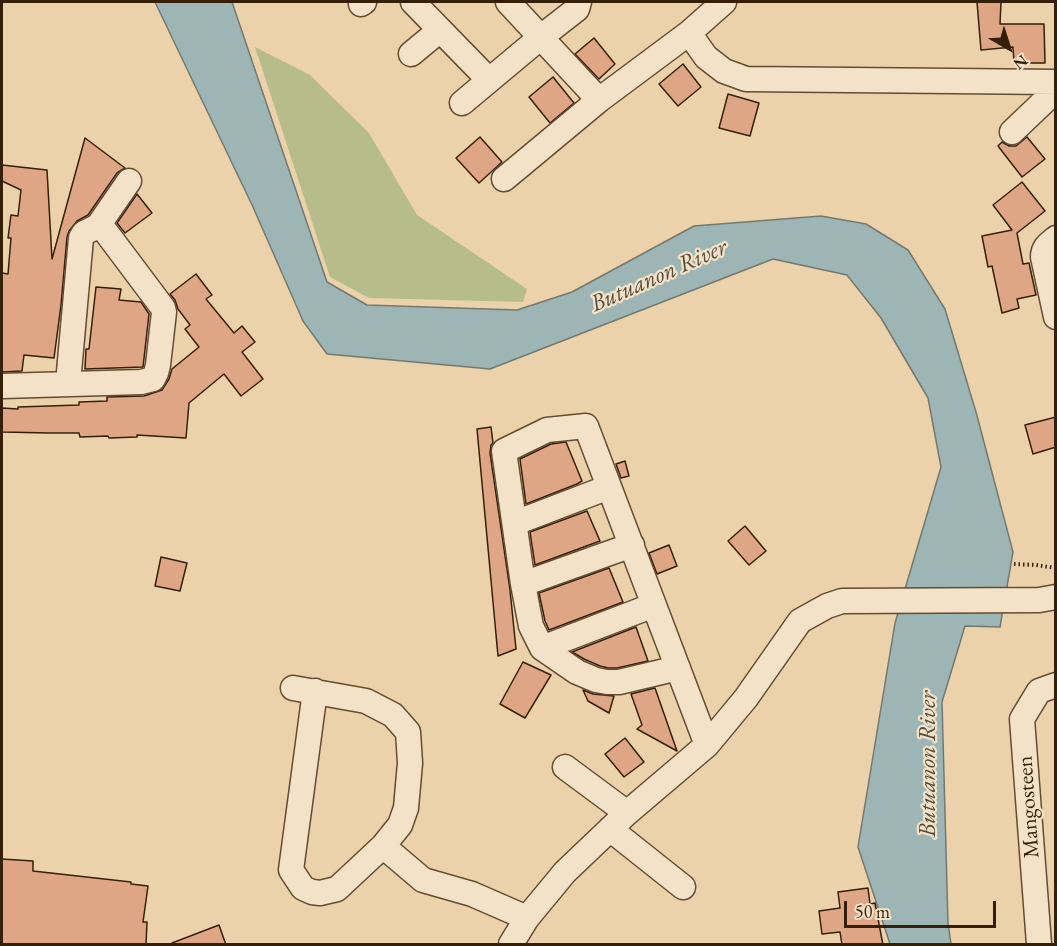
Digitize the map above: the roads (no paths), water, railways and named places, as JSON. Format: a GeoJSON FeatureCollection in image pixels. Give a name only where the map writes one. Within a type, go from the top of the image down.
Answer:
{"type":"FeatureCollection","features":[{"type":"Feature","properties":{"kind":"street"},"geometry":{"type":"LineString","coordinates":[[413,2],[489,80]]}},
{"type":"Feature","properties":{"kind":"street"},"geometry":{"type":"LineString","coordinates":[[508,2],[599,99]]}},
{"type":"Feature","properties":{"kind":"street"},"geometry":{"type":"LineString","coordinates":[[462,103],[577,9],[579,2]]}},
{"type":"Feature","properties":{"kind":"street"},"geometry":{"type":"LineString","coordinates":[[504,178],[599,99],[689,33],[724,2]]}},
{"type":"Feature","properties":{"kind":"street"},"geometry":{"type":"LineString","coordinates":[[411,54],[440,30]]}},
{"type":"Feature","properties":{"kind":"street"},"geometry":{"type":"LineString","coordinates":[[689,33],[706,57],[724,71],[746,79],[1056,82]]}},
{"type":"Feature","properties":{"kind":"street"},"geometry":{"type":"LineString","coordinates":[[1012,132],[1056,90]]}},
{"type":"Feature","properties":{"kind":"street"},"geometry":{"type":"LineString","coordinates":[[68,383],[81,238],[84,233],[98,226],[129,181]]}},
{"type":"Feature","properties":{"kind":"street"},"geometry":{"type":"LineString","coordinates":[[2,386],[141,382],[153,379],[158,365],[163,308],[106,232],[98,226]]}},
{"type":"Feature","properties":{"kind":"street"},"geometry":{"type":"LineString","coordinates":[[1056,238],[1043,251],[1056,317]]}},
{"type":"Feature","properties":{"kind":"street"},"geometry":{"type":"LineString","coordinates":[[678,668],[619,682],[607,682],[577,672],[542,648],[531,626],[504,451],[547,430],[586,426],[632,545],[707,745]]}},
{"type":"Feature","properties":{"kind":"street"},"geometry":{"type":"LineString","coordinates":[[514,523],[609,487]]}},
{"type":"Feature","properties":{"kind":"street"},"geometry":{"type":"LineString","coordinates":[[523,584],[632,545]]}},
{"type":"Feature","properties":{"kind":"street"},"geometry":{"type":"LineString","coordinates":[[511,945],[527,918],[565,872],[618,821],[707,745],[746,698],[800,621],[827,606],[842,601],[1047,598]]}},
{"type":"Feature","properties":{"kind":"street"},"geometry":{"type":"LineString","coordinates":[[542,648],[654,605]]}},
{"type":"Feature","properties":{"kind":"street","name":"Mangosteen"},"geometry":{"type":"LineString","coordinates":[[1039,945],[1023,719],[1039,691],[1056,685]]}},
{"type":"Feature","properties":{"kind":"street"},"geometry":{"type":"LineString","coordinates":[[304,689],[366,701],[393,714],[408,732],[411,763],[406,808],[400,825],[383,846],[338,889],[320,893],[312,892],[303,888],[291,870],[304,689]]}},
{"type":"Feature","properties":{"kind":"street"},"geometry":{"type":"LineString","coordinates":[[565,767],[684,887]]}},
{"type":"Feature","properties":{"kind":"street"},"geometry":{"type":"LineString","coordinates":[[383,846],[423,880],[472,894],[527,918]]}},
{"type":"Feature","properties":{"kind":"water","name":"Butuanon River"},"geometry":{"type":"Polygon","coordinates":[[[155,2],[232,2],[327,282],[367,305],[517,310],[572,292],[694,226],[821,216],[866,224],[908,250],[945,309],[976,412],[1013,552],[1000,627],[965,626],[942,702],[948,923],[951,944],[890,944],[858,847],[895,623],[941,467],[928,398],[881,318],[847,275],[773,259],[490,369],[327,354],[303,321],[253,207],[155,2]]]}}]}
